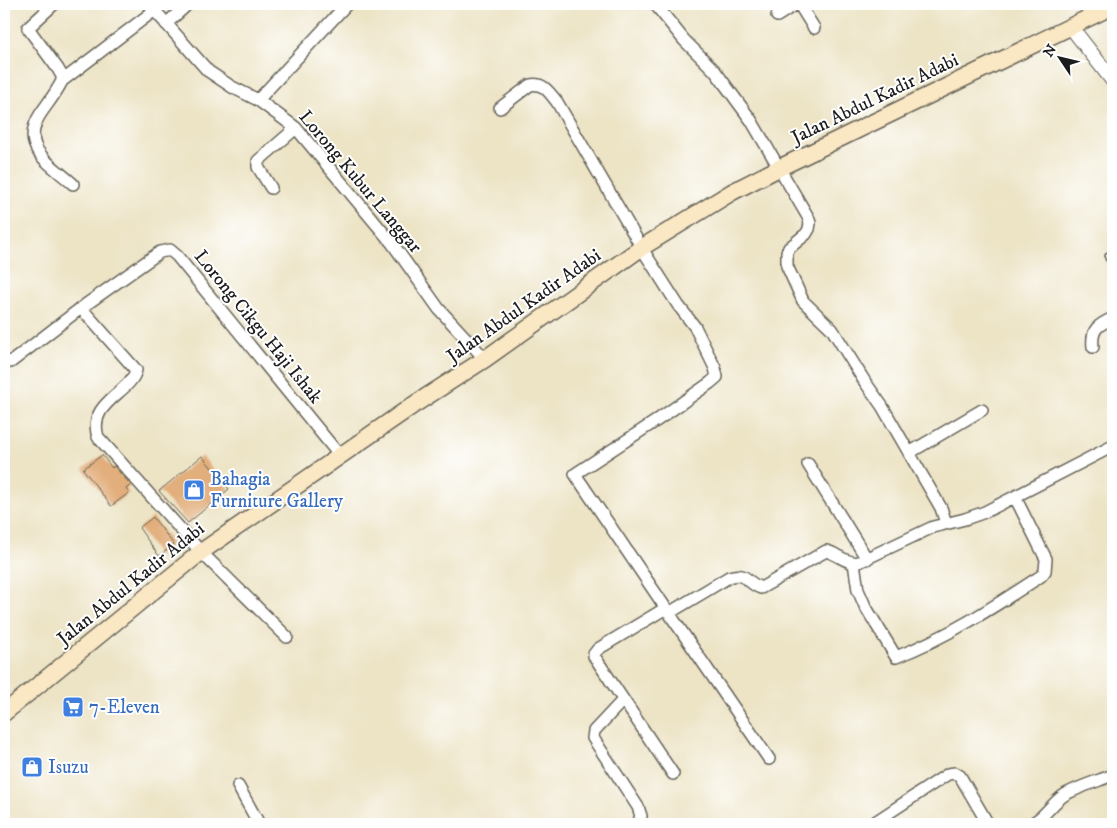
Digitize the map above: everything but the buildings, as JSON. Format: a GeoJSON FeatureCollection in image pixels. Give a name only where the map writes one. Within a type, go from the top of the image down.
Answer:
{"type":"FeatureCollection","features":[{"type":"Feature","properties":{"kind":"main road","name":"Jalan Abdul Kadir Adabi"},"geometry":{"type":"LineString","coordinates":[[4,713],[201,552],[485,359],[641,248],[732,192],[1113,6]]}},
{"type":"Feature","properties":{"kind":"street"},"geometry":{"type":"LineString","coordinates":[[54,4],[28,28],[58,69],[62,81]]}},
{"type":"Feature","properties":{"kind":"street"},"geometry":{"type":"LineString","coordinates":[[166,24],[188,4]]}},
{"type":"Feature","properties":{"kind":"street"},"geometry":{"type":"LineString","coordinates":[[258,100],[347,4]]}},
{"type":"Feature","properties":{"kind":"street"},"geometry":{"type":"LineString","coordinates":[[655,4],[684,40],[715,71],[751,120],[810,223],[806,234],[787,252],[787,266],[803,301],[832,329],[882,406],[941,508],[946,523]]}},
{"type":"Feature","properties":{"kind":"street"},"geometry":{"type":"LineString","coordinates":[[777,16],[798,4],[814,28]]}},
{"type":"Feature","properties":{"kind":"street"},"geometry":{"type":"LineString","coordinates":[[73,184],[37,151],[32,140],[33,127],[62,81],[152,7]]}},
{"type":"Feature","properties":{"kind":"street","name":"Lorong Kubur Langgar"},"geometry":{"type":"LineString","coordinates":[[152,7],[208,71],[232,87],[258,100],[296,128],[392,243],[439,308],[485,359]]}},
{"type":"Feature","properties":{"kind":"street"},"geometry":{"type":"LineString","coordinates":[[1071,27],[1113,81]]}},
{"type":"Feature","properties":{"kind":"street"},"geometry":{"type":"LineString","coordinates":[[500,108],[530,85],[544,86],[557,102],[580,139],[641,248],[678,305],[695,327],[715,368],[716,377],[656,421],[575,474],[769,759]]}},
{"type":"Feature","properties":{"kind":"street"},"geometry":{"type":"LineString","coordinates":[[271,188],[258,167],[258,161],[296,128]]}},
{"type":"Feature","properties":{"kind":"street","name":"Lorong Cikgu Haji Ishak"},"geometry":{"type":"LineString","coordinates":[[81,308],[160,252],[170,250],[219,306],[340,456]]}},
{"type":"Feature","properties":{"kind":"street"},"geometry":{"type":"LineString","coordinates":[[4,361],[11,362],[16,359],[81,308],[136,370],[131,379],[106,405],[98,417],[95,428],[98,437],[201,552],[287,637]]}},
{"type":"Feature","properties":{"kind":"street"},"geometry":{"type":"LineString","coordinates":[[1092,347],[1092,337],[1095,330],[1100,324],[1113,318]]}},
{"type":"Feature","properties":{"kind":"street"},"geometry":{"type":"LineString","coordinates":[[910,452],[982,410]]}},
{"type":"Feature","properties":{"kind":"street"},"geometry":{"type":"LineString","coordinates":[[673,774],[595,659],[594,654],[598,649],[729,577],[738,574],[761,588],[826,551],[854,563],[867,559],[932,527],[985,512],[1113,446]]}},
{"type":"Feature","properties":{"kind":"street"},"geometry":{"type":"LineString","coordinates":[[808,464],[867,559]]}},
{"type":"Feature","properties":{"kind":"street"},"geometry":{"type":"LineString","coordinates":[[854,563],[858,590],[865,606],[896,657],[912,651],[1002,602],[1041,576],[1045,571],[1046,559],[1015,497]]}},
{"type":"Feature","properties":{"kind":"street"},"geometry":{"type":"LineString","coordinates":[[623,700],[594,731],[593,738],[638,806],[641,816],[638,824]]}},
{"type":"Feature","properties":{"kind":"street"},"geometry":{"type":"LineString","coordinates":[[872,824],[948,774],[955,773],[960,776],[988,824]]}},
{"type":"Feature","properties":{"kind":"street"},"geometry":{"type":"LineString","coordinates":[[1031,824],[1046,814],[1066,794],[1113,775]]}},
{"type":"Feature","properties":{"kind":"street"},"geometry":{"type":"LineString","coordinates":[[238,786],[259,824]]}},
{"type":"Feature","properties":{"kind":"place","name":"Bahagia Furniture Gallery"},"geometry":{"type":"Point","coordinates":[194,490]}},
{"type":"Feature","properties":{"kind":"place","name":"7-Eleven"},"geometry":{"type":"Point","coordinates":[73,707]}},
{"type":"Feature","properties":{"kind":"place","name":"Isuzu"},"geometry":{"type":"Point","coordinates":[32,767]}}]}
